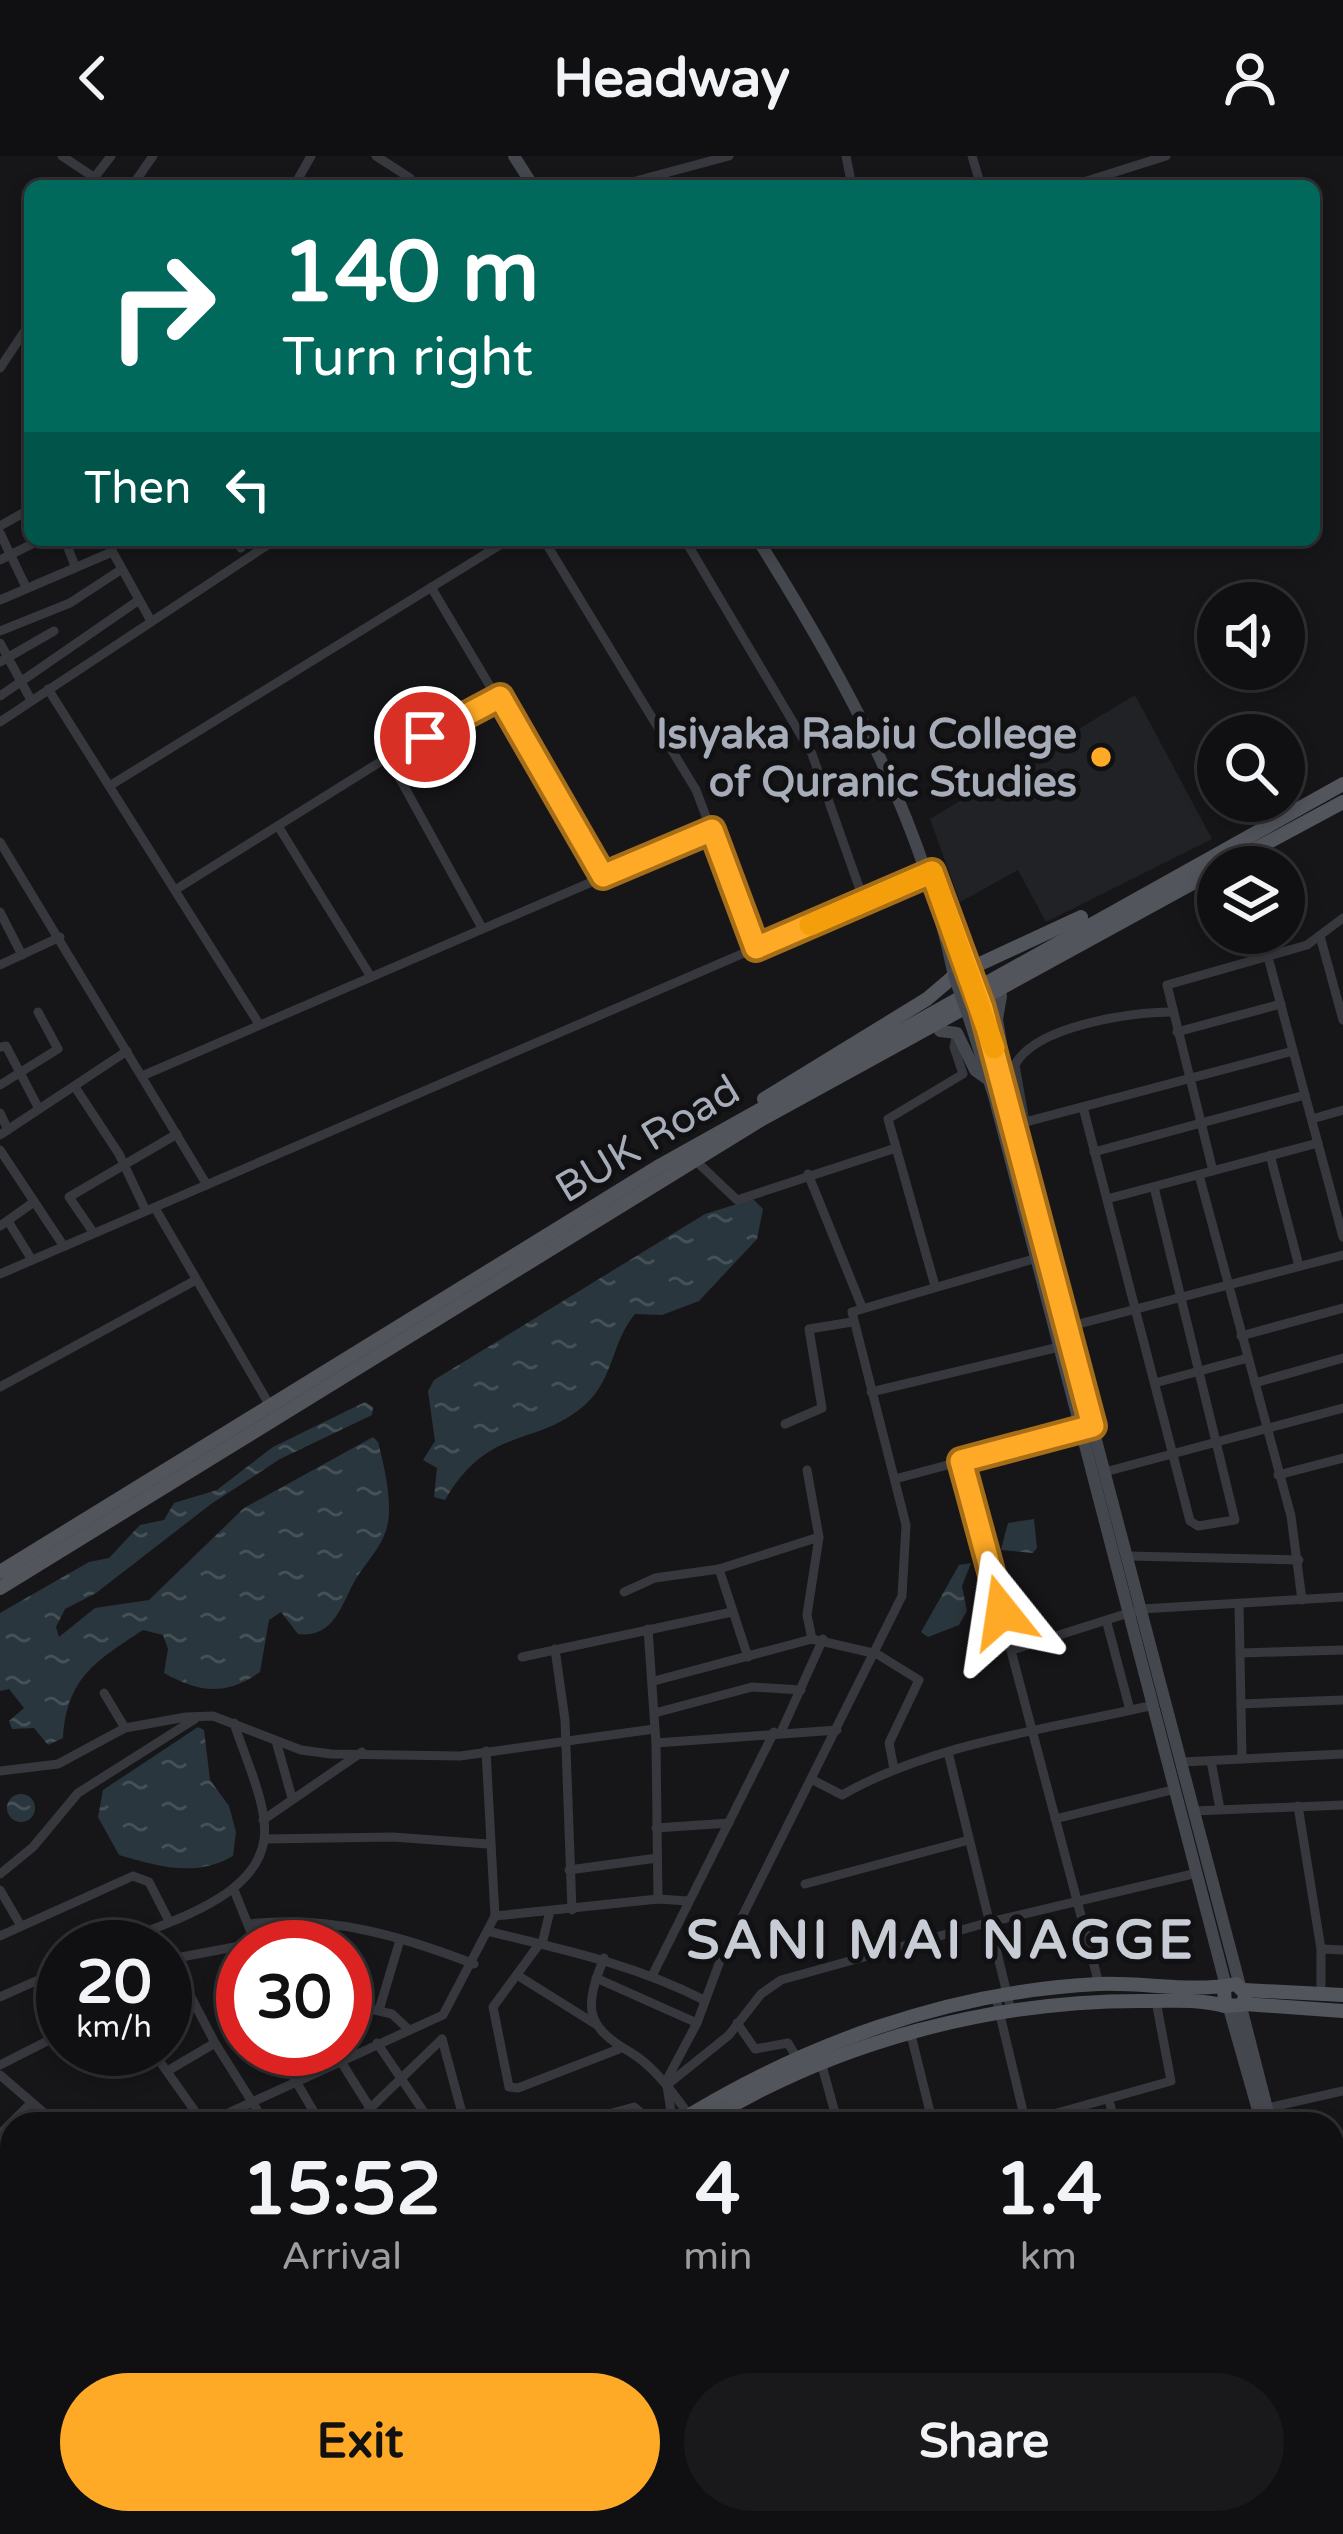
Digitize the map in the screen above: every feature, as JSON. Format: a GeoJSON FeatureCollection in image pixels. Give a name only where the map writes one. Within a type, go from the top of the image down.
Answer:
{"type":"FeatureCollection","features":[{"type":"Feature","properties":{"kind":"main road"},"geometry":{"type":"LineString","coordinates":[[762,546],[863,718],[970,968],[975,1012],[996,1077],[1059,1347],[1105,1472],[1128,1556],[1154,1705],[1197,1874],[1267,2112]]}},
{"type":"Feature","properties":{"kind":"main road"},"geometry":{"type":"LineString","coordinates":[[771,546],[871,715],[928,874],[954,976],[975,1012]]}},
{"type":"Feature","properties":{"kind":"main road","name":"BUK Road"},"geometry":{"type":"LineString","coordinates":[[0,1588],[274,1413],[475,1277],[1343,784]]}},
{"type":"Feature","properties":{"kind":"main road","name":"BUK Road"},"geometry":{"type":"LineString","coordinates":[[1262,846],[1343,802]]}},
{"type":"Feature","properties":{"kind":"main road"},"geometry":{"type":"LineString","coordinates":[[757,1116],[777,1087],[927,999],[954,976],[1032,943],[1163,874],[1194,866]]}},
{"type":"Feature","properties":{"kind":"main road","name":"BUK Road"},"geometry":{"type":"LineString","coordinates":[[0,1572],[696,1160],[757,1116],[1197,881]]}},
{"type":"Feature","properties":{"kind":"main road"},"geometry":{"type":"LineString","coordinates":[[757,1116],[806,1104],[1197,882]]}},
{"type":"Feature","properties":{"kind":"main road"},"geometry":{"type":"LineString","coordinates":[[1000,996],[996,1077],[1020,1124],[1088,1427],[1136,1612],[1182,1762],[1263,2112]]}},
{"type":"Feature","properties":{"kind":"main road"},"geometry":{"type":"LineString","coordinates":[[940,1031],[957,1033],[975,1070],[996,1077]]}},
{"type":"Feature","properties":{"kind":"main road"},"geometry":{"type":"LineString","coordinates":[[702,2112],[797,2058],[876,2027],[1099,1984],[1343,2011]]}},
{"type":"Feature","properties":{"kind":"main road"},"geometry":{"type":"LineString","coordinates":[[707,2112],[821,2062],[1003,2004],[1343,1995]]}},
{"type":"Feature","properties":{"kind":"street"},"geometry":{"type":"LineString","coordinates":[[62,156],[97,180]]}},
{"type":"Feature","properties":{"kind":"street"},"geometry":{"type":"LineString","coordinates":[[94,178],[111,156]]}},
{"type":"Feature","properties":{"kind":"street"},"geometry":{"type":"LineString","coordinates":[[292,156],[308,160]]}},
{"type":"Feature","properties":{"kind":"street"},"geometry":{"type":"LineString","coordinates":[[376,156],[410,178]]}},
{"type":"Feature","properties":{"kind":"street"},"geometry":{"type":"LineString","coordinates":[[639,180],[729,156]]}},
{"type":"Feature","properties":{"kind":"street"},"geometry":{"type":"LineString","coordinates":[[1105,156],[1110,173]]}},
{"type":"Feature","properties":{"kind":"street"},"geometry":{"type":"LineString","coordinates":[[1089,180],[1166,156]]}},
{"type":"Feature","properties":{"kind":"street"},"geometry":{"type":"LineString","coordinates":[[0,368],[24,332]]}},
{"type":"Feature","properties":{"kind":"street"},"geometry":{"type":"LineString","coordinates":[[23,513],[0,530],[5,557],[26,587]]}},
{"type":"Feature","properties":{"kind":"street"},"geometry":{"type":"LineString","coordinates":[[68,546],[76,566]]}},
{"type":"Feature","properties":{"kind":"street"},"geometry":{"type":"LineString","coordinates":[[109,546],[151,621]]}},
{"type":"Feature","properties":{"kind":"street"},"geometry":{"type":"LineString","coordinates":[[0,722],[266,546]]}},
{"type":"Feature","properties":{"kind":"street"},"geometry":{"type":"LineString","coordinates":[[111,785],[498,546]]}},
{"type":"Feature","properties":{"kind":"street"},"geometry":{"type":"LineString","coordinates":[[548,546],[696,790],[756,948]]}},
{"type":"Feature","properties":{"kind":"street"},"geometry":{"type":"LineString","coordinates":[[689,546],[812,754],[864,901]]}},
{"type":"Feature","properties":{"kind":"street"},"geometry":{"type":"LineString","coordinates":[[0,600],[112,552]]}},
{"type":"Feature","properties":{"kind":"street"},"geometry":{"type":"LineString","coordinates":[[0,631],[65,605],[122,569]]}},
{"type":"Feature","properties":{"kind":"street"},"geometry":{"type":"LineString","coordinates":[[430,587],[603,876]]}},
{"type":"Feature","properties":{"kind":"street"},"geometry":{"type":"LineString","coordinates":[[0,696],[139,600]]}},
{"type":"Feature","properties":{"kind":"street"},"geometry":{"type":"LineString","coordinates":[[3,660],[54,631]]}},
{"type":"Feature","properties":{"kind":"street"},"geometry":{"type":"LineString","coordinates":[[0,643],[3,660],[31,700]]}},
{"type":"Feature","properties":{"kind":"street"},"geometry":{"type":"LineString","coordinates":[[48,689],[259,1024]]}},
{"type":"Feature","properties":{"kind":"street"},"geometry":{"type":"LineString","coordinates":[[175,890],[388,757],[500,697]]}},
{"type":"Feature","properties":{"kind":"street"},"geometry":{"type":"LineString","coordinates":[[388,757],[481,926]]}},
{"type":"Feature","properties":{"kind":"street"},"geometry":{"type":"LineString","coordinates":[[278,826],[370,977]]}},
{"type":"Feature","properties":{"kind":"street"},"geometry":{"type":"LineString","coordinates":[[142,1076],[712,830]]}},
{"type":"Feature","properties":{"kind":"street"},"geometry":{"type":"LineString","coordinates":[[0,842],[207,1185]]}},
{"type":"Feature","properties":{"kind":"street"},"geometry":{"type":"LineString","coordinates":[[0,1274],[928,874]]}},
{"type":"Feature","properties":{"kind":"street"},"geometry":{"type":"LineString","coordinates":[[1,915],[22,955]]}},
{"type":"Feature","properties":{"kind":"street"},"geometry":{"type":"LineString","coordinates":[[1213,1171],[1166,985],[1268,957],[1319,935],[1343,918]]}},
{"type":"Feature","properties":{"kind":"street"},"geometry":{"type":"LineString","coordinates":[[1319,935],[1343,1020]]}},
{"type":"Feature","properties":{"kind":"street"},"geometry":{"type":"LineString","coordinates":[[0,965],[60,938]]}},
{"type":"Feature","properties":{"kind":"street"},"geometry":{"type":"LineString","coordinates":[[1268,957],[1343,1237]]}},
{"type":"Feature","properties":{"kind":"street"},"geometry":{"type":"LineString","coordinates":[[1177,1032],[1281,1004]]}},
{"type":"Feature","properties":{"kind":"street"},"geometry":{"type":"LineString","coordinates":[[0,1085],[58,1049],[38,1012]]}},
{"type":"Feature","properties":{"kind":"street"},"geometry":{"type":"LineString","coordinates":[[1171,1012],[1112,1016],[1028,1048],[1015,1065],[1020,1124],[1294,1051]]}},
{"type":"Feature","properties":{"kind":"street"},"geometry":{"type":"LineString","coordinates":[[935,1286],[888,1119],[963,1075],[954,1047],[957,1033]]}},
{"type":"Feature","properties":{"kind":"street"},"geometry":{"type":"LineString","coordinates":[[0,1047],[6,1046],[39,1109]]}},
{"type":"Feature","properties":{"kind":"street"},"geometry":{"type":"LineString","coordinates":[[0,1113],[4,1132],[127,1051]]}},
{"type":"Feature","properties":{"kind":"street"},"geometry":{"type":"LineString","coordinates":[[75,1087],[274,1413]]}},
{"type":"Feature","properties":{"kind":"street"},"geometry":{"type":"LineString","coordinates":[[1094,1152],[1305,1095]]}},
{"type":"Feature","properties":{"kind":"street"},"geometry":{"type":"LineString","coordinates":[[1083,1107],[1194,1526],[1235,1520],[1154,1187]]}},
{"type":"Feature","properties":{"kind":"street"},"geometry":{"type":"LineString","coordinates":[[1312,1119],[1343,1110]]}},
{"type":"Feature","properties":{"kind":"street"},"geometry":{"type":"LineString","coordinates":[[93,1232],[68,1198],[177,1134]]}},
{"type":"Feature","properties":{"kind":"street"},"geometry":{"type":"LineString","coordinates":[[1107,1199],[1318,1143]]}},
{"type":"Feature","properties":{"kind":"street"},"geometry":{"type":"LineString","coordinates":[[696,1160],[736,1200],[896,1148]]}},
{"type":"Feature","properties":{"kind":"street"},"geometry":{"type":"LineString","coordinates":[[0,1150],[31,1204],[63,1245]]}},
{"type":"Feature","properties":{"kind":"street"},"geometry":{"type":"LineString","coordinates":[[1270,1156],[1299,1266]]}},
{"type":"Feature","properties":{"kind":"street"},"geometry":{"type":"LineString","coordinates":[[808,1174],[862,1306]]}},
{"type":"Feature","properties":{"kind":"street"},"geometry":{"type":"LineString","coordinates":[[1199,1174],[1299,1560],[1302,1600]]}},
{"type":"Feature","properties":{"kind":"street"},"geometry":{"type":"LineString","coordinates":[[31,1204],[4,1223],[32,1260]]}},
{"type":"Feature","properties":{"kind":"street"},"geometry":{"type":"LineString","coordinates":[[1067,1328],[1343,1255]]}},
{"type":"Feature","properties":{"kind":"street"},"geometry":{"type":"LineString","coordinates":[[667,2084],[902,1596],[908,1555],[895,1479],[852,1312],[1037,1258]]}},
{"type":"Feature","properties":{"kind":"street"},"geometry":{"type":"LineString","coordinates":[[0,1387],[196,1280]]}},
{"type":"Feature","properties":{"kind":"street"},"geometry":{"type":"LineString","coordinates":[[1241,1336],[1343,1308]]}},
{"type":"Feature","properties":{"kind":"street"},"geometry":{"type":"LineString","coordinates":[[785,1424],[822,1408],[809,1329],[852,1322]]}},
{"type":"Feature","properties":{"kind":"street"},"geometry":{"type":"LineString","coordinates":[[871,1392],[1059,1347]]}},
{"type":"Feature","properties":{"kind":"street"},"geometry":{"type":"LineString","coordinates":[[1155,1383],[1247,1358]]}},
{"type":"Feature","properties":{"kind":"street"},"geometry":{"type":"LineString","coordinates":[[1255,1383],[1343,1358]]}},
{"type":"Feature","properties":{"kind":"street"},"geometry":{"type":"LineString","coordinates":[[1105,1472],[1343,1408]]}},
{"type":"Feature","properties":{"kind":"street"},"geometry":{"type":"LineString","coordinates":[[895,1479],[1088,1427]]}},
{"type":"Feature","properties":{"kind":"street"},"geometry":{"type":"LineString","coordinates":[[1278,1474],[1343,1458]]}},
{"type":"Feature","properties":{"kind":"street"},"geometry":{"type":"LineString","coordinates":[[961,1461],[1099,1984]]}},
{"type":"Feature","properties":{"kind":"street"},"geometry":{"type":"LineString","coordinates":[[646,1996],[688,1901],[801,1690],[817,1639],[807,1615],[819,1537],[807,1470]]}},
{"type":"Feature","properties":{"kind":"street"},"geometry":{"type":"LineString","coordinates":[[624,1592],[655,1578],[718,1569],[819,1537]]}},
{"type":"Feature","properties":{"kind":"street"},"geometry":{"type":"LineString","coordinates":[[1128,1556],[1299,1560]]}},
{"type":"Feature","properties":{"kind":"street"},"geometry":{"type":"LineString","coordinates":[[718,1569],[748,1657]]}},
{"type":"Feature","properties":{"kind":"street"},"geometry":{"type":"LineString","coordinates":[[1012,1650],[1136,1612],[1343,1598]]}},
{"type":"Feature","properties":{"kind":"street"},"geometry":{"type":"LineString","coordinates":[[1239,1604],[1242,1759]]}},
{"type":"Feature","properties":{"kind":"street"},"geometry":{"type":"LineString","coordinates":[[522,1657],[732,1612]]}},
{"type":"Feature","properties":{"kind":"street"},"geometry":{"type":"LineString","coordinates":[[1107,1623],[1130,1710]]}},
{"type":"Feature","properties":{"kind":"street"},"geometry":{"type":"LineString","coordinates":[[648,1629],[654,1681],[658,1899]]}},
{"type":"Feature","properties":{"kind":"street"},"geometry":{"type":"LineString","coordinates":[[654,1681],[817,1639],[877,1654],[920,1683],[889,1743],[894,1769]]}},
{"type":"Feature","properties":{"kind":"street"},"geometry":{"type":"LineString","coordinates":[[555,1649],[566,1738],[572,1910]]}},
{"type":"Feature","properties":{"kind":"street"},"geometry":{"type":"LineString","coordinates":[[1240,1653],[1343,1650]]}},
{"type":"Feature","properties":{"kind":"street"},"geometry":{"type":"LineString","coordinates":[[655,1713],[752,1687],[801,1690]]}},
{"type":"Feature","properties":{"kind":"street"},"geometry":{"type":"LineString","coordinates":[[104,1693],[125,1728]]}},
{"type":"Feature","properties":{"kind":"street"},"geometry":{"type":"LineString","coordinates":[[1241,1704],[1343,1700]]}},
{"type":"Feature","properties":{"kind":"street"},"geometry":{"type":"LineString","coordinates":[[811,1779],[842,1795],[894,1769],[948,1752],[1154,1705]]}},
{"type":"Feature","properties":{"kind":"street"},"geometry":{"type":"LineString","coordinates":[[0,1771],[58,1764],[125,1728],[165,1719],[213,1716],[314,1753],[447,1756],[654,1729]]}},
{"type":"Feature","properties":{"kind":"street"},"geometry":{"type":"LineString","coordinates":[[0,1874],[45,1835],[78,1793],[195,1719]]}},
{"type":"Feature","properties":{"kind":"street"},"geometry":{"type":"LineString","coordinates":[[0,1936],[138,1876],[149,1882],[168,1919],[234,1890],[265,1839],[234,1723]]}},
{"type":"Feature","properties":{"kind":"street"},"geometry":{"type":"LineString","coordinates":[[656,1743],[837,1730]]}},
{"type":"Feature","properties":{"kind":"street"},"geometry":{"type":"LineString","coordinates":[[276,1741],[292,1798]]}},
{"type":"Feature","properties":{"kind":"street"},"geometry":{"type":"LineString","coordinates":[[372,2045],[407,2028],[434,2023],[491,1932],[495,1916],[486,1751]]}},
{"type":"Feature","properties":{"kind":"street"},"geometry":{"type":"LineString","coordinates":[[263,1820],[362,1752]]}},
{"type":"Feature","properties":{"kind":"street"},"geometry":{"type":"LineString","coordinates":[[948,1752],[990,1922],[1023,2112]]}},
{"type":"Feature","properties":{"kind":"street"},"geometry":{"type":"LineString","coordinates":[[1182,1762],[1343,1754]]}},
{"type":"Feature","properties":{"kind":"street"},"geometry":{"type":"LineString","coordinates":[[1210,1761],[1220,1809]]}},
{"type":"Feature","properties":{"kind":"street"},"geometry":{"type":"LineString","coordinates":[[1054,1819],[1176,1789]]}},
{"type":"Feature","properties":{"kind":"street"},"geometry":{"type":"LineString","coordinates":[[1194,1810],[1343,1804]]}},
{"type":"Feature","properties":{"kind":"street"},"geometry":{"type":"LineString","coordinates":[[1298,1806],[1322,1948],[1321,1994]]}},
{"type":"Feature","properties":{"kind":"street"},"geometry":{"type":"LineString","coordinates":[[656,1828],[729,1823]]}},
{"type":"Feature","properties":{"kind":"street"},"geometry":{"type":"LineString","coordinates":[[265,1839],[393,1838],[488,1844]]}},
{"type":"Feature","properties":{"kind":"street"},"geometry":{"type":"LineString","coordinates":[[806,1884],[969,1840]]}},
{"type":"Feature","properties":{"kind":"street"},"geometry":{"type":"LineString","coordinates":[[568,1870],[657,1858]]}},
{"type":"Feature","properties":{"kind":"street"},"geometry":{"type":"LineString","coordinates":[[667,2084],[737,2023],[761,1994],[782,1980],[990,1922],[1197,1874]]}},
{"type":"Feature","properties":{"kind":"street"},"geometry":{"type":"LineString","coordinates":[[0,1890],[21,1926]]}},
{"type":"Feature","properties":{"kind":"street"},"geometry":{"type":"LineString","coordinates":[[234,1890],[246,1920]]}},
{"type":"Feature","properties":{"kind":"street"},"geometry":{"type":"LineString","coordinates":[[495,1916],[658,1899],[688,1901]]}},
{"type":"Feature","properties":{"kind":"street"},"geometry":{"type":"LineString","coordinates":[[550,1911],[541,1944],[492,2011],[511,2088],[628,2050],[667,2084],[680,2112]]}},
{"type":"Feature","properties":{"kind":"street"},"geometry":{"type":"LineString","coordinates":[[372,1932],[474,1964]]}},
{"type":"Feature","properties":{"kind":"street"},"geometry":{"type":"LineString","coordinates":[[491,1932],[604,1958],[655,1975],[704,2000]]}},
{"type":"Feature","properties":{"kind":"street"},"geometry":{"type":"LineString","coordinates":[[380,2009],[400,1940]]}},
{"type":"Feature","properties":{"kind":"street"},"geometry":{"type":"LineString","coordinates":[[1322,1948],[1343,1950]]}},
{"type":"Feature","properties":{"kind":"street"},"geometry":{"type":"LineString","coordinates":[[597,2025],[590,2004],[604,1958]]}},
{"type":"Feature","properties":{"kind":"street"},"geometry":{"type":"LineString","coordinates":[[517,1975],[597,2025],[619,2050]]}},
{"type":"Feature","properties":{"kind":"street"},"geometry":{"type":"LineString","coordinates":[[596,1978],[646,1996],[697,2023]]}},
{"type":"Feature","properties":{"kind":"street"},"geometry":{"type":"LineString","coordinates":[[0,1997],[36,1981]]}},
{"type":"Feature","properties":{"kind":"street"},"geometry":{"type":"LineString","coordinates":[[192,2000],[257,2112]]}},
{"type":"Feature","properties":{"kind":"street"},"geometry":{"type":"LineString","coordinates":[[1065,2112],[1171,2081],[1156,2001]]}},
{"type":"Feature","properties":{"kind":"street"},"geometry":{"type":"LineString","coordinates":[[372,2008],[407,2028]]}},
{"type":"Feature","properties":{"kind":"street"},"geometry":{"type":"LineString","coordinates":[[434,2023],[461,2112]]}},
{"type":"Feature","properties":{"kind":"street"},"geometry":{"type":"LineString","coordinates":[[737,2023],[754,2049],[788,2043],[797,2058]]}},
{"type":"Feature","properties":{"kind":"street"},"geometry":{"type":"LineString","coordinates":[[910,2035],[930,2112]]}},
{"type":"Feature","properties":{"kind":"street"},"geometry":{"type":"LineString","coordinates":[[368,2112],[442,2039]]}},
{"type":"Feature","properties":{"kind":"street"},"geometry":{"type":"LineString","coordinates":[[192,2056],[215,2043]]}},
{"type":"Feature","properties":{"kind":"street"},"geometry":{"type":"LineString","coordinates":[[377,2043],[423,2112]]}},
{"type":"Feature","properties":{"kind":"street"},"geometry":{"type":"LineString","coordinates":[[0,2065],[36,2047]]}},
{"type":"Feature","properties":{"kind":"street"},"geometry":{"type":"LineString","coordinates":[[821,2062],[835,2112]]}},
{"type":"Feature","properties":{"kind":"street"},"geometry":{"type":"LineString","coordinates":[[0,2075],[41,2112]]}},
{"type":"Feature","properties":{"kind":"street"},"geometry":{"type":"LineString","coordinates":[[173,2076],[194,2112]]}},
{"type":"Feature","properties":{"kind":"street"},"geometry":{"type":"LineString","coordinates":[[228,2112],[300,2076]]}},
{"type":"Feature","properties":{"kind":"street"},"geometry":{"type":"LineString","coordinates":[[351,2076],[370,2110]]}},
{"type":"Feature","properties":{"kind":"street"},"geometry":{"type":"LineString","coordinates":[[296,2078],[314,2112]]}},
{"type":"Feature","properties":{"kind":"street"},"geometry":{"type":"LineString","coordinates":[[667,2084],[680,2112]]}},
{"type":"Feature","properties":{"kind":"street"},"geometry":{"type":"LineString","coordinates":[[1267,2108],[1343,2091]]}},
{"type":"Feature","properties":{"kind":"street"},"geometry":{"type":"LineString","coordinates":[[1109,2100],[1112,2112]]}},
{"type":"Feature","properties":{"kind":"street"},"geometry":{"type":"LineString","coordinates":[[22,2112],[30,2104]]}},
{"type":"Feature","properties":{"kind":"shaded area","name":"Isiyaka Rabiu College of Quranic Studies"},"geometry":{"type":"Polygon","coordinates":[[[1135,695],[1197,811],[1197,822],[1203,822],[1212,839],[1046,922],[1018,870],[960,902],[930,819],[1135,695]]]}},
{"type":"Feature","properties":{"kind":"water"},"geometry":{"type":"Polygon","coordinates":[[[753,1199],[763,1209],[757,1239],[699,1301],[662,1315],[635,1314],[603,1382],[587,1403],[550,1427],[496,1448],[462,1476],[445,1500],[434,1497],[437,1468],[423,1460],[435,1441],[428,1391],[434,1380],[705,1214],[753,1199]]]}},
{"type":"Feature","properties":{"kind":"water"},"geometry":{"type":"Polygon","coordinates":[[[365,1402],[373,1407],[372,1415],[280,1459],[211,1504],[96,1593],[65,1609],[56,1627],[59,1637],[95,1608],[149,1600],[244,1508],[373,1437],[387,1483],[387,1527],[330,1624],[311,1634],[298,1634],[281,1612],[269,1620],[260,1672],[236,1685],[213,1689],[189,1685],[164,1673],[168,1649],[163,1635],[143,1630],[98,1662],[78,1685],[63,1738],[48,1745],[34,1728],[12,1729],[9,1721],[24,1708],[9,1689],[0,1691],[0,1613],[89,1562],[109,1558],[140,1525],[164,1520],[174,1503],[217,1490],[273,1447],[365,1402]]]}},
{"type":"Feature","properties":{"kind":"water"},"geometry":{"type":"Polygon","coordinates":[[[1034,1519],[1037,1548],[1033,1553],[1001,1550],[1008,1523],[1034,1519]]]}},
{"type":"Feature","properties":{"kind":"water"},"geometry":{"type":"Polygon","coordinates":[[[971,1563],[962,1586],[967,1611],[959,1625],[928,1637],[921,1632],[959,1565],[971,1563]]]}},
{"type":"Feature","properties":{"kind":"water"},"geometry":{"type":"Polygon","coordinates":[[[198,1727],[204,1730],[210,1780],[229,1806],[236,1832],[233,1856],[190,1868],[119,1855],[98,1817],[103,1790],[198,1727]]]}},
{"type":"Feature","properties":{"kind":"water"},"geometry":{"type":"Polygon","coordinates":[[[21,1794],[31,1798],[35,1808],[31,1818],[21,1822],[11,1818],[7,1808],[11,1798],[21,1794]]]}},
{"type":"Feature","properties":{"kind":"slow traffic"},"geometry":{"type":"LineString","coordinates":[[810,925],[932,872],[970,968],[994,1048]]}},
{"type":"Feature","properties":{"kind":"place","name":"Isiyaka Rabiu College of Quranic Studies"},"geometry":{"type":"Point","coordinates":[1101,757]}},
{"type":"Feature","properties":{"kind":"district","name":"SANI MAI NAGGE"},"geometry":{"type":"Point","coordinates":[941,1939]}},
{"type":"Feature","properties":{"kind":"route"},"geometry":{"type":"LineString","coordinates":[[425,737],[500,697],[603,876],[712,830],[756,948],[932,872],[982,1008],[1093,1426],[961,1461],[1002,1612]]}}]}
